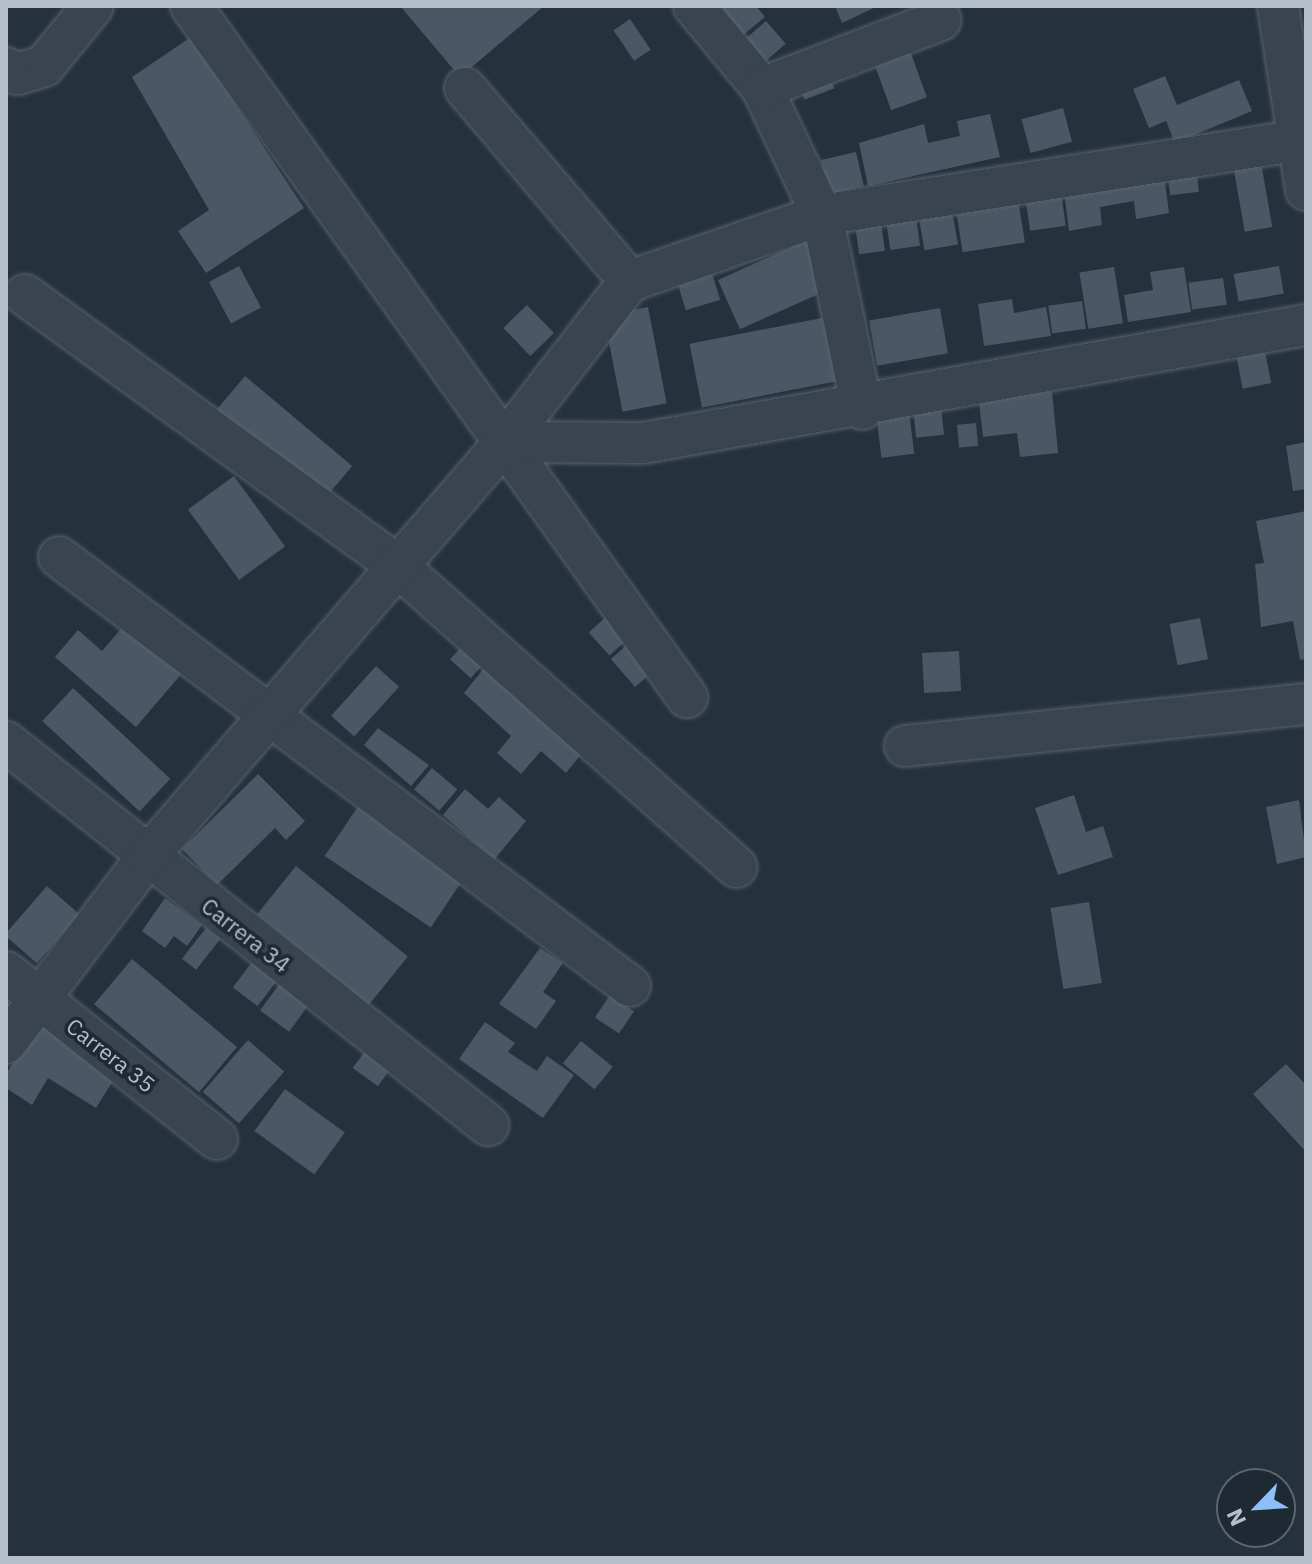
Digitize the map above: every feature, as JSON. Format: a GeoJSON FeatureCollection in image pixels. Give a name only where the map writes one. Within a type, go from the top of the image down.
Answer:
{"type":"FeatureCollection","features":[{"type":"Feature","properties":{"kind":"street"},"geometry":{"type":"LineString","coordinates":[[6,68],[18,74],[44,66],[93,6]]}},
{"type":"Feature","properties":{"kind":"street"},"geometry":{"type":"LineString","coordinates":[[191,6],[687,697]]}},
{"type":"Feature","properties":{"kind":"street"},"geometry":{"type":"LineString","coordinates":[[694,6],[762,88],[822,215],[862,409]]}},
{"type":"Feature","properties":{"kind":"street"},"geometry":{"type":"LineString","coordinates":[[1278,6],[1302,140],[1306,190]]}},
{"type":"Feature","properties":{"kind":"street"},"geometry":{"type":"LineString","coordinates":[[762,88],[941,20]]}},
{"type":"Feature","properties":{"kind":"street"},"geometry":{"type":"LineString","coordinates":[[465,88],[630,281]]}},
{"type":"Feature","properties":{"kind":"street"},"geometry":{"type":"LineString","coordinates":[[6,1043],[147,857],[394,563],[505,442],[630,281],[822,215],[1302,140]]}},
{"type":"Feature","properties":{"kind":"street"},"geometry":{"type":"LineString","coordinates":[[25,295],[394,563],[737,867]]}},
{"type":"Feature","properties":{"kind":"street"},"geometry":{"type":"LineString","coordinates":[[505,442],[643,443],[862,409],[1306,325]]}},
{"type":"Feature","properties":{"kind":"street"},"geometry":{"type":"LineString","coordinates":[[59,557],[630,986]]}},
{"type":"Feature","properties":{"kind":"street"},"geometry":{"type":"LineString","coordinates":[[905,746],[1306,704]]}},
{"type":"Feature","properties":{"kind":"street","name":"Carrera 34"},"geometry":{"type":"LineString","coordinates":[[6,742],[488,1125]]}},
{"type":"Feature","properties":{"kind":"street","name":"Carrera 35"},"geometry":{"type":"LineString","coordinates":[[6,972],[217,1139]]}},
{"type":"Feature","properties":{"kind":"building"},"geometry":{"type":"Polygon","coordinates":[[[400,6],[544,6],[460,77],[400,6]]]}},
{"type":"Feature","properties":{"kind":"building"},"geometry":{"type":"Polygon","coordinates":[[[726,6],[756,6],[765,17],[742,36],[721,10],[726,6]]]}},
{"type":"Feature","properties":{"kind":"building"},"geometry":{"type":"Polygon","coordinates":[[[835,6],[878,6],[842,23],[835,6]]]}},
{"type":"Feature","properties":{"kind":"building"},"geometry":{"type":"Polygon","coordinates":[[[630,19],[651,50],[634,61],[613,30],[630,19]]]}},
{"type":"Feature","properties":{"kind":"building"},"geometry":{"type":"Polygon","coordinates":[[[766,21],[786,44],[764,63],[744,40],[766,21]]]}},
{"type":"Feature","properties":{"kind":"building"},"geometry":{"type":"Polygon","coordinates":[[[191,37],[304,208],[206,273],[178,231],[209,210],[132,77],[191,37]]]}},
{"type":"Feature","properties":{"kind":"building"},"geometry":{"type":"Polygon","coordinates":[[[905,37],[927,97],[891,110],[869,50],[905,37]]]}},
{"type":"Feature","properties":{"kind":"building"},"geometry":{"type":"Polygon","coordinates":[[[825,64],[834,88],[804,100],[795,75],[825,64]]]}},
{"type":"Feature","properties":{"kind":"building"},"geometry":{"type":"Polygon","coordinates":[[[1165,76],[1177,105],[1239,80],[1252,111],[1175,143],[1166,121],[1149,128],[1133,89],[1165,76]]]}},
{"type":"Feature","properties":{"kind":"building"},"geometry":{"type":"Polygon","coordinates":[[[1063,108],[1072,142],[1031,153],[1021,119],[1063,108]]]}},
{"type":"Feature","properties":{"kind":"building"},"geometry":{"type":"Polygon","coordinates":[[[990,114],[1000,157],[868,186],[859,143],[924,124],[928,143],[960,136],[957,121],[990,114]]]}},
{"type":"Feature","properties":{"kind":"building"},"geometry":{"type":"Polygon","coordinates":[[[856,152],[864,186],[829,194],[821,160],[856,152]]]}},
{"type":"Feature","properties":{"kind":"building"},"geometry":{"type":"Polygon","coordinates":[[[1260,157],[1272,227],[1245,232],[1232,162],[1260,157]]]}},
{"type":"Feature","properties":{"kind":"building"},"geometry":{"type":"Polygon","coordinates":[[[1196,168],[1199,192],[1170,195],[1167,172],[1196,168]]]}},
{"type":"Feature","properties":{"kind":"building"},"geometry":{"type":"Polygon","coordinates":[[[1164,174],[1169,213],[1136,219],[1134,201],[1100,207],[1102,225],[1069,231],[1064,191],[1164,174]]]}},
{"type":"Feature","properties":{"kind":"building"},"geometry":{"type":"Polygon","coordinates":[[[1061,192],[1066,226],[1030,231],[1025,197],[1061,192]]]}},
{"type":"Feature","properties":{"kind":"building"},"geometry":{"type":"Polygon","coordinates":[[[1018,199],[1025,242],[963,252],[956,209],[1018,199]]]}},
{"type":"Feature","properties":{"kind":"building"},"geometry":{"type":"Polygon","coordinates":[[[952,210],[958,244],[925,250],[919,216],[952,210]]]}},
{"type":"Feature","properties":{"kind":"building"},"geometry":{"type":"Polygon","coordinates":[[[916,217],[920,246],[890,250],[886,221],[916,217]]]}},
{"type":"Feature","properties":{"kind":"building"},"geometry":{"type":"Polygon","coordinates":[[[881,223],[885,251],[859,254],[855,227],[881,223]]]}},
{"type":"Feature","properties":{"kind":"building"},"geometry":{"type":"Polygon","coordinates":[[[812,238],[834,287],[740,329],[718,280],[812,238]]]}},
{"type":"Feature","properties":{"kind":"building"},"geometry":{"type":"Polygon","coordinates":[[[239,266],[261,307],[231,323],[209,282],[239,266]]]}},
{"type":"Feature","properties":{"kind":"building"},"geometry":{"type":"Polygon","coordinates":[[[1279,266],[1284,294],[1239,302],[1234,274],[1279,266]]]}},
{"type":"Feature","properties":{"kind":"building"},"geometry":{"type":"Polygon","coordinates":[[[1114,267],[1123,323],[1088,329],[1079,272],[1114,267]]]}},
{"type":"Feature","properties":{"kind":"building"},"geometry":{"type":"Polygon","coordinates":[[[1184,267],[1191,312],[1128,322],[1124,295],[1153,290],[1150,272],[1184,267]]]}},
{"type":"Feature","properties":{"kind":"building"},"geometry":{"type":"Polygon","coordinates":[[[712,273],[720,300],[686,310],[678,284],[712,273]]]}},
{"type":"Feature","properties":{"kind":"building"},"geometry":{"type":"Polygon","coordinates":[[[1223,278],[1227,305],[1192,310],[1188,283],[1223,278]]]}},
{"type":"Feature","properties":{"kind":"building"},"geometry":{"type":"Polygon","coordinates":[[[1012,299],[1014,313],[1046,307],[1051,336],[984,346],[978,304],[1012,299]]]}},
{"type":"Feature","properties":{"kind":"building"},"geometry":{"type":"Polygon","coordinates":[[[1082,301],[1086,329],[1052,333],[1048,306],[1082,301]]]}},
{"type":"Feature","properties":{"kind":"building"},"geometry":{"type":"Polygon","coordinates":[[[527,305],[554,333],[530,356],[503,328],[527,305]]]}},
{"type":"Feature","properties":{"kind":"building"},"geometry":{"type":"Polygon","coordinates":[[[648,307],[667,403],[623,412],[604,316],[648,307]]]}},
{"type":"Feature","properties":{"kind":"building"},"geometry":{"type":"Polygon","coordinates":[[[940,308],[948,353],[877,366],[869,321],[940,308]]]}},
{"type":"Feature","properties":{"kind":"building"},"geometry":{"type":"Polygon","coordinates":[[[827,317],[839,381],[702,408],[690,344],[827,317]]]}},
{"type":"Feature","properties":{"kind":"building"},"geometry":{"type":"Polygon","coordinates":[[[1262,336],[1271,383],[1243,389],[1234,342],[1262,336]]]}},
{"type":"Feature","properties":{"kind":"building"},"geometry":{"type":"Polygon","coordinates":[[[245,376],[352,466],[319,505],[212,415],[245,376]]]}},
{"type":"Feature","properties":{"kind":"building"},"geometry":{"type":"Polygon","coordinates":[[[1052,391],[1058,453],[1020,457],[1017,433],[983,437],[979,401],[1052,391]]]}},
{"type":"Feature","properties":{"kind":"building"},"geometry":{"type":"Polygon","coordinates":[[[941,406],[944,435],[916,438],[913,409],[941,406]]]}},
{"type":"Feature","properties":{"kind":"building"},"geometry":{"type":"Polygon","coordinates":[[[909,411],[914,454],[881,458],[876,415],[909,411]]]}},
{"type":"Feature","properties":{"kind":"building"},"geometry":{"type":"Polygon","coordinates":[[[976,423],[978,446],[959,448],[957,425],[976,423]]]}},
{"type":"Feature","properties":{"kind":"building"},"geometry":{"type":"Polygon","coordinates":[[[1306,442],[1306,489],[1293,491],[1286,446],[1306,442]]]}},
{"type":"Feature","properties":{"kind":"building"},"geometry":{"type":"Polygon","coordinates":[[[234,476],[285,546],[239,580],[188,510],[234,476]]]}},
{"type":"Feature","properties":{"kind":"building"},"geometry":{"type":"Polygon","coordinates":[[[1306,511],[1306,659],[1300,660],[1293,621],[1261,627],[1255,564],[1264,563],[1256,521],[1306,511]]]}},
{"type":"Feature","properties":{"kind":"building"},"geometry":{"type":"Polygon","coordinates":[[[608,615],[629,638],[609,655],[589,632],[608,615]]]}},
{"type":"Feature","properties":{"kind":"building"},"geometry":{"type":"Polygon","coordinates":[[[1200,618],[1208,659],[1178,665],[1170,624],[1200,618]]]}},
{"type":"Feature","properties":{"kind":"building"},"geometry":{"type":"Polygon","coordinates":[[[126,623],[183,672],[136,727],[55,657],[78,630],[102,651],[126,623]]]}},
{"type":"Feature","properties":{"kind":"building"},"geometry":{"type":"Polygon","coordinates":[[[635,638],[659,666],[635,687],[611,659],[635,638]]]}},
{"type":"Feature","properties":{"kind":"building"},"geometry":{"type":"Polygon","coordinates":[[[462,646],[483,665],[471,678],[450,659],[462,646]]]}},
{"type":"Feature","properties":{"kind":"building"},"geometry":{"type":"Polygon","coordinates":[[[959,651],[961,691],[924,693],[922,653],[959,651]]]}},
{"type":"Feature","properties":{"kind":"building"},"geometry":{"type":"Polygon","coordinates":[[[376,666],[399,687],[354,737],[331,716],[376,666]]]}},
{"type":"Feature","properties":{"kind":"building"},"geometry":{"type":"Polygon","coordinates":[[[485,667],[582,753],[566,773],[541,751],[521,774],[497,753],[511,736],[464,693],[485,667]]]}},
{"type":"Feature","properties":{"kind":"building"},"geometry":{"type":"Polygon","coordinates":[[[73,688],[170,779],[140,812],[42,721],[73,688]]]}},
{"type":"Feature","properties":{"kind":"building"},"geometry":{"type":"Polygon","coordinates":[[[378,728],[429,765],[411,786],[364,745],[378,728]]]}},
{"type":"Feature","properties":{"kind":"building"},"geometry":{"type":"Polygon","coordinates":[[[432,768],[457,789],[439,811],[414,789],[432,768]]]}},
{"type":"Feature","properties":{"kind":"building"},"geometry":{"type":"Polygon","coordinates":[[[258,774],[305,821],[286,840],[275,828],[217,885],[182,849],[258,774]]]}},
{"type":"Feature","properties":{"kind":"building"},"geometry":{"type":"Polygon","coordinates":[[[465,789],[488,809],[499,797],[526,821],[494,860],[443,815],[465,789]]]}},
{"type":"Feature","properties":{"kind":"building"},"geometry":{"type":"Polygon","coordinates":[[[1074,795],[1086,832],[1103,826],[1113,857],[1058,875],[1035,808],[1074,795]]]}},
{"type":"Feature","properties":{"kind":"building"},"geometry":{"type":"Polygon","coordinates":[[[1299,800],[1306,857],[1277,864],[1266,807],[1299,800]]]}},
{"type":"Feature","properties":{"kind":"building"},"geometry":{"type":"Polygon","coordinates":[[[361,802],[467,874],[431,927],[325,856],[361,802]]]}},
{"type":"Feature","properties":{"kind":"building"},"geometry":{"type":"Polygon","coordinates":[[[296,866],[408,957],[369,1005],[257,914],[296,866]]]}},
{"type":"Feature","properties":{"kind":"building"},"geometry":{"type":"Polygon","coordinates":[[[47,886],[79,914],[37,963],[6,933],[47,886]]]}},
{"type":"Feature","properties":{"kind":"building"},"geometry":{"type":"Polygon","coordinates":[[[165,898],[202,925],[187,946],[174,936],[165,948],[142,931],[165,898]]]}},
{"type":"Feature","properties":{"kind":"building"},"geometry":{"type":"Polygon","coordinates":[[[1089,902],[1102,983],[1063,989],[1050,908],[1089,902]]]}},
{"type":"Feature","properties":{"kind":"building"},"geometry":{"type":"Polygon","coordinates":[[[206,928],[220,939],[196,970],[182,959],[206,928]]]}},
{"type":"Feature","properties":{"kind":"building"},"geometry":{"type":"Polygon","coordinates":[[[540,948],[563,963],[543,992],[556,1001],[536,1029],[499,1004],[540,948]]]}},
{"type":"Feature","properties":{"kind":"building"},"geometry":{"type":"Polygon","coordinates":[[[132,959],[237,1047],[199,1092],[94,1004],[132,959]]]}},
{"type":"Feature","properties":{"kind":"building"},"geometry":{"type":"Polygon","coordinates":[[[252,962],[277,981],[257,1006],[233,988],[252,962]]]}},
{"type":"Feature","properties":{"kind":"building"},"geometry":{"type":"Polygon","coordinates":[[[280,983],[309,1004],[289,1032],[260,1011],[280,983]]]}},
{"type":"Feature","properties":{"kind":"building"},"geometry":{"type":"Polygon","coordinates":[[[610,995],[634,1011],[619,1034],[595,1017],[610,995]]]}},
{"type":"Feature","properties":{"kind":"building"},"geometry":{"type":"Polygon","coordinates":[[[485,1022],[515,1043],[508,1052],[537,1071],[547,1056],[574,1075],[543,1118],[459,1059],[485,1022]]]}},
{"type":"Feature","properties":{"kind":"building"},"geometry":{"type":"Polygon","coordinates":[[[38,1023],[118,1073],[96,1108],[48,1078],[32,1105],[6,1088],[6,1074],[38,1023]]]}},
{"type":"Feature","properties":{"kind":"building"},"geometry":{"type":"Polygon","coordinates":[[[248,1040],[284,1071],[239,1124],[203,1092],[248,1040]]]}},
{"type":"Feature","properties":{"kind":"building"},"geometry":{"type":"Polygon","coordinates":[[[581,1041],[613,1067],[595,1089],[563,1064],[581,1041]]]}},
{"type":"Feature","properties":{"kind":"building"},"geometry":{"type":"Polygon","coordinates":[[[368,1047],[393,1065],[378,1086],[353,1068],[368,1047]]]}},
{"type":"Feature","properties":{"kind":"building"},"geometry":{"type":"Polygon","coordinates":[[[1286,1064],[1306,1085],[1306,1152],[1253,1094],[1286,1064]]]}},
{"type":"Feature","properties":{"kind":"building"},"geometry":{"type":"Polygon","coordinates":[[[285,1089],[345,1132],[314,1175],[254,1131],[285,1089]]]}}]}
